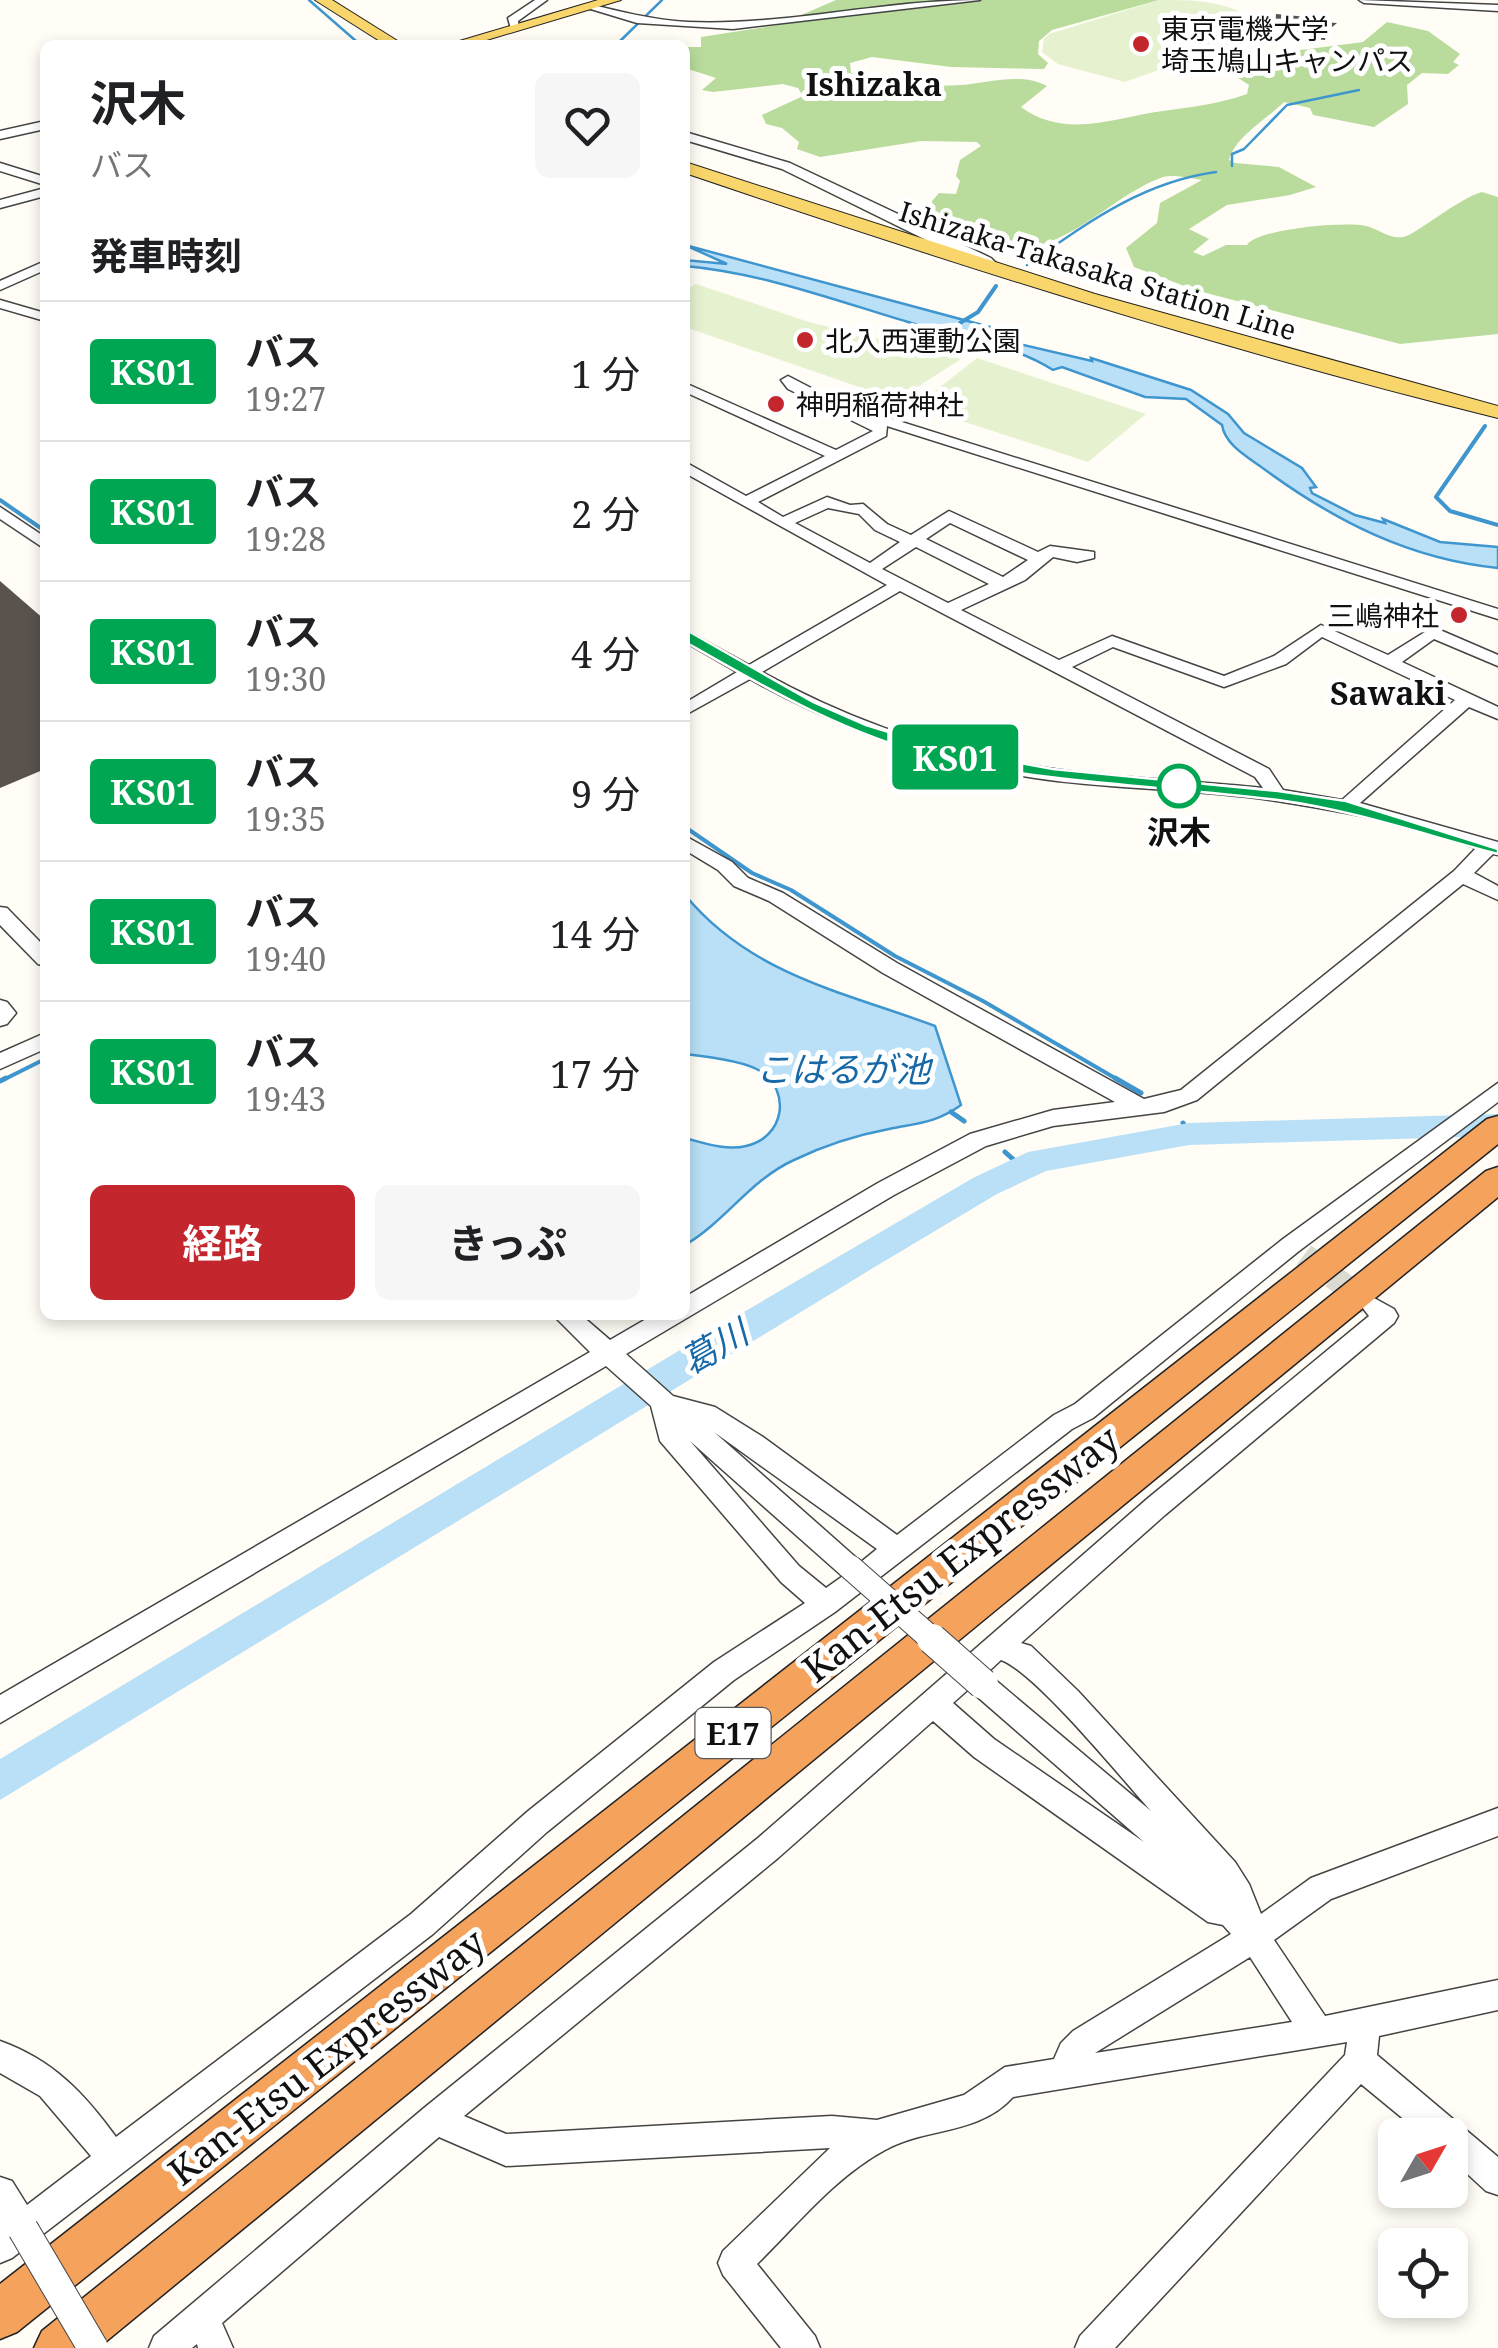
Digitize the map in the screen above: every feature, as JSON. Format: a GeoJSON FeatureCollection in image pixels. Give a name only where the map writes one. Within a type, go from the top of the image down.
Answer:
{"type":"FeatureCollection","features":[{"type":"Feature","properties":{"kind":"highway","name":"Kan-Etsu Expressway"},"geometry":{"type":"LineString","coordinates":[[0,2315],[1466,1151],[1492,1107]]}},
{"type":"Feature","properties":{"kind":"highway","name":"Kan-Etsu Expressway"},"geometry":{"type":"LineString","coordinates":[[59,2348],[1498,1179]]}},
{"type":"Feature","properties":{"kind":"main road"},"geometry":{"type":"LineString","coordinates":[[322,0],[389,40]]}},
{"type":"Feature","properties":{"kind":"main road"},"geometry":{"type":"LineString","coordinates":[[469,40],[614,0]]}},
{"type":"Feature","properties":{"kind":"main road","name":"Ishizaka-Takasaka Station Line"},"geometry":{"type":"LineString","coordinates":[[690,169],[998,270],[1314,366],[1498,411]]}},
{"type":"Feature","properties":{"kind":"street"},"geometry":{"type":"LineString","coordinates":[[514,27],[512,20],[542,0]]}},
{"type":"Feature","properties":{"kind":"street"},"geometry":{"type":"LineString","coordinates":[[588,7],[648,24],[729,28],[975,0]]}},
{"type":"Feature","properties":{"kind":"street"},"geometry":{"type":"LineString","coordinates":[[1364,0],[1498,8]]}},
{"type":"Feature","properties":{"kind":"street"},"geometry":{"type":"LineString","coordinates":[[0,135],[40,127]]}},
{"type":"Feature","properties":{"kind":"street"},"geometry":{"type":"LineString","coordinates":[[690,137],[786,166],[986,260],[998,270]]}},
{"type":"Feature","properties":{"kind":"street"},"geometry":{"type":"LineString","coordinates":[[0,167],[40,184]]}},
{"type":"Feature","properties":{"kind":"street"},"geometry":{"type":"LineString","coordinates":[[0,199],[40,187]]}},
{"type":"Feature","properties":{"kind":"street"},"geometry":{"type":"LineString","coordinates":[[16,200],[40,188]]}},
{"type":"Feature","properties":{"kind":"street"},"geometry":{"type":"LineString","coordinates":[[0,199],[40,208]]}},
{"type":"Feature","properties":{"kind":"street"},"geometry":{"type":"LineString","coordinates":[[0,286],[40,266]]}},
{"type":"Feature","properties":{"kind":"street"},"geometry":{"type":"LineString","coordinates":[[0,304],[40,315]]}},
{"type":"Feature","properties":{"kind":"street"},"geometry":{"type":"LineString","coordinates":[[746,502],[882,430],[788,380]]}},
{"type":"Feature","properties":{"kind":"street"},"geometry":{"type":"LineString","coordinates":[[690,388],[833,454]]}},
{"type":"Feature","properties":{"kind":"street"},"geometry":{"type":"LineString","coordinates":[[838,406],[1498,614]]}},
{"type":"Feature","properties":{"kind":"street"},"geometry":{"type":"LineString","coordinates":[[690,469],[784,524],[1262,773],[1278,796]]}},
{"type":"Feature","properties":{"kind":"street"},"geometry":{"type":"LineString","coordinates":[[784,524],[827,502],[849,510],[862,509],[881,527],[1002,584]]}},
{"type":"Feature","properties":{"kind":"street"},"geometry":{"type":"LineString","coordinates":[[0,512],[40,540]]}},
{"type":"Feature","properties":{"kind":"street"},"geometry":{"type":"LineString","coordinates":[[872,569],[949,516],[1040,560]]}},
{"type":"Feature","properties":{"kind":"street"},"geometry":{"type":"LineString","coordinates":[[949,609],[1002,584],[1050,551],[1088,556]]}},
{"type":"Feature","properties":{"kind":"street"},"geometry":{"type":"LineString","coordinates":[[690,707],[902,584]]}},
{"type":"Feature","properties":{"kind":"street"},"geometry":{"type":"LineString","coordinates":[[1059,667],[1112,642],[1208,680],[1236,680],[1280,660],[1321,630],[1498,714]]}},
{"type":"Feature","properties":{"kind":"street"},"geometry":{"type":"LineString","coordinates":[[1391,662],[1433,632],[1498,661]]}},
{"type":"Feature","properties":{"kind":"street"},"geometry":{"type":"LineString","coordinates":[[690,638],[847,723],[942,754],[1053,774],[1346,806],[1494,847]]}},
{"type":"Feature","properties":{"kind":"street"},"geometry":{"type":"LineString","coordinates":[[1346,806],[1466,699]]}},
{"type":"Feature","properties":{"kind":"street"},"geometry":{"type":"LineString","coordinates":[[690,845],[725,866],[741,882],[776,897],[890,968],[1142,1107]]}},
{"type":"Feature","properties":{"kind":"street"},"geometry":{"type":"LineString","coordinates":[[690,1305],[886,1189],[978,1140],[1053,1118],[1142,1107],[1188,1095],[1494,847]]}},
{"type":"Feature","properties":{"kind":"street"},"geometry":{"type":"LineString","coordinates":[[1461,875],[1498,894]]}},
{"type":"Feature","properties":{"kind":"street"},"geometry":{"type":"LineString","coordinates":[[0,913],[40,954]]}},
{"type":"Feature","properties":{"kind":"street"},"geometry":{"type":"LineString","coordinates":[[0,1006],[6,1013],[0,1019]]}},
{"type":"Feature","properties":{"kind":"street"},"geometry":{"type":"LineString","coordinates":[[0,1062],[40,1042]]}},
{"type":"Feature","properties":{"kind":"street"},"geometry":{"type":"LineString","coordinates":[[11,2237],[422,1924],[537,1822],[724,1671],[826,1604],[1063,1422],[1136,1372],[1298,1250],[1407,1159],[1492,1107]]}},
{"type":"Feature","properties":{"kind":"street"},"geometry":{"type":"LineString","coordinates":[[166,2348],[209,2333],[435,2119],[768,1848],[1156,1507],[1386,1316],[1374,1307]]}},
{"type":"Feature","properties":{"kind":"street"},"geometry":{"type":"LineString","coordinates":[[569,1320],[1182,1857],[1254,1938],[1318,2033]]}},
{"type":"Feature","properties":{"kind":"street"},"geometry":{"type":"LineString","coordinates":[[0,1710],[613,1360],[666,1320]]}},
{"type":"Feature","properties":{"kind":"street"},"geometry":{"type":"LineString","coordinates":[[661,1401],[706,1414],[738,1434],[852,1512],[898,1550]]}},
{"type":"Feature","properties":{"kind":"street"},"geometry":{"type":"LineString","coordinates":[[661,1401],[669,1434],[790,1574],[826,1604]]}},
{"type":"Feature","properties":{"kind":"street"},"geometry":{"type":"LineString","coordinates":[[998,1647],[1021,1655],[1057,1689],[1225,1872],[1239,1894],[1254,1938]]}},
{"type":"Feature","properties":{"kind":"street"},"geometry":{"type":"LineString","coordinates":[[932,1702],[984,1748],[1254,1938]]}},
{"type":"Feature","properties":{"kind":"street"},"geometry":{"type":"LineString","coordinates":[[1065,2072],[1072,2054],[1084,2042],[1254,1938],[1321,1888],[1498,1822]]}},
{"type":"Feature","properties":{"kind":"street"},"geometry":{"type":"LineString","coordinates":[[803,2348],[735,2263],[850,2152],[877,2136],[913,2121],[994,2099],[1004,2084],[1318,2033],[1498,1995]]}},
{"type":"Feature","properties":{"kind":"street"},"geometry":{"type":"LineString","coordinates":[[1092,2348],[1360,2062],[1365,2024]]}},
{"type":"Feature","properties":{"kind":"street"},"geometry":{"type":"LineString","coordinates":[[0,2056],[46,2080],[75,2107],[114,2161]]}},
{"type":"Feature","properties":{"kind":"street"},"geometry":{"type":"LineString","coordinates":[[1360,2062],[1427,2118]]}},
{"type":"Feature","properties":{"kind":"street"},"geometry":{"type":"LineString","coordinates":[[435,2119],[506,2150],[832,2132],[877,2136]]}},
{"type":"Feature","properties":{"kind":"street"},"geometry":{"type":"LineString","coordinates":[[1468,2153],[1498,2179]]}},
{"type":"Feature","properties":{"kind":"street"},"geometry":{"type":"LineString","coordinates":[[0,2193],[11,2237],[93,2348]]}},
{"type":"Feature","properties":{"kind":"green space"},"geometry":{"type":"Polygon","coordinates":[[[836,0],[1159,0],[1052,30],[1039,41],[1038,54],[1048,63],[1044,69],[951,67],[872,57],[850,63],[851,73],[906,84],[961,85],[1016,79],[1037,82],[1047,86],[1021,107],[1038,117],[1073,124],[1205,105],[1247,94],[1249,85],[1223,68],[1270,54],[1363,42],[1387,22],[1428,31],[1460,54],[1453,62],[1459,65],[1448,74],[1422,73],[1407,85],[1408,104],[1374,127],[1313,115],[1310,108],[1284,102],[1245,136],[1229,160],[1279,167],[1316,187],[1227,205],[1189,229],[1209,239],[1193,252],[1203,256],[1226,245],[1247,245],[1267,235],[1322,226],[1366,226],[1403,237],[1482,192],[1498,197],[1498,334],[1400,344],[1195,290],[1134,267],[1126,248],[1157,223],[1160,203],[1202,180],[1188,177],[1163,177],[1141,187],[1052,241],[1029,247],[1005,246],[980,236],[959,243],[913,223],[933,206],[932,201],[939,193],[956,194],[960,160],[981,146],[977,142],[921,141],[820,157],[797,149],[799,142],[782,128],[766,124],[762,115],[803,96],[798,88],[783,84],[702,90],[716,78],[690,70],[690,47],[701,47],[701,37],[778,25],[836,0]]]}},
{"type":"Feature","properties":{"kind":"green space"},"geometry":{"type":"Polygon","coordinates":[[[1159,0],[1196,1],[1231,8],[1252,19],[1256,35],[1125,82],[1058,64],[1042,52],[1049,34],[1159,0]]]}},
{"type":"Feature","properties":{"kind":"green space","name":"北入西運動公園"},"geometry":{"type":"Polygon","coordinates":[[[696,284],[809,322],[961,359],[897,400],[690,329],[690,287],[696,284]]]}},
{"type":"Feature","properties":{"kind":"green space","name":"北入西運動公園"},"geometry":{"type":"Polygon","coordinates":[[[977,358],[1146,414],[1088,462],[916,406],[977,358]]]}},
{"type":"Feature","properties":{"kind":"water"},"geometry":{"type":"Polygon","coordinates":[[[690,246],[1001,330],[1015,343],[1092,361],[1091,358],[1191,390],[1228,414],[1244,433],[1302,468],[1316,487],[1310,488],[1312,493],[1355,515],[1385,523],[1383,519],[1440,542],[1498,547],[1498,568],[1434,556],[1346,521],[1244,455],[1232,445],[1222,425],[1186,399],[1145,397],[1062,367],[1053,370],[1000,346],[798,288],[690,267],[690,260],[727,264],[690,246]]]}},
{"type":"Feature","properties":{"kind":"water","name":"こはるが池"},"geometry":{"type":"Polygon","coordinates":[[[690,900],[711,922],[769,963],[833,991],[935,1026],[961,1105],[935,1119],[853,1138],[778,1168],[690,1242],[690,1139],[731,1148],[746,1146],[769,1134],[779,1113],[777,1090],[770,1080],[753,1067],[690,1055],[690,900]]]}},
{"type":"Feature","properties":{"kind":"building"},"geometry":{"type":"Polygon","coordinates":[[[1276,14],[1337,23],[1326,32],[1325,40],[1281,36],[1282,28],[1275,28],[1276,14]]]}},
{"type":"Feature","properties":{"kind":"building"},"geometry":{"type":"Polygon","coordinates":[[[0,581],[40,616],[40,771],[0,788],[0,581]]]}},
{"type":"Feature","properties":{"kind":"waterway"},"geometry":{"type":"LineString","coordinates":[[309,0],[355,40]]}},
{"type":"Feature","properties":{"kind":"waterway"},"geometry":{"type":"LineString","coordinates":[[621,40],[662,0]]}},
{"type":"Feature","properties":{"kind":"waterway"},"geometry":{"type":"LineString","coordinates":[[1232,166],[1232,154],[1244,149],[1287,105],[1359,90]]}},
{"type":"Feature","properties":{"kind":"waterway"},"geometry":{"type":"LineString","coordinates":[[1027,265],[1116,206],[1164,185],[1216,172]]}},
{"type":"Feature","properties":{"kind":"waterway"},"geometry":{"type":"LineString","coordinates":[[960,323],[978,312],[996,286]]}},
{"type":"Feature","properties":{"kind":"waterway"},"geometry":{"type":"LineString","coordinates":[[1485,426],[1436,497],[1450,511],[1498,525]]}},
{"type":"Feature","properties":{"kind":"waterway"},"geometry":{"type":"LineString","coordinates":[[0,500],[40,528]]}},
{"type":"Feature","properties":{"kind":"waterway"},"geometry":{"type":"LineString","coordinates":[[690,830],[752,873],[791,890],[895,956],[983,1001],[1120,1081]]}},
{"type":"Feature","properties":{"kind":"waterway"},"geometry":{"type":"LineString","coordinates":[[1,1081],[40,1062]]}},
{"type":"Feature","properties":{"kind":"waterway"},"geometry":{"type":"LineString","coordinates":[[0,1081],[6,1078]]}},
{"type":"Feature","properties":{"kind":"waterway"},"geometry":{"type":"LineString","coordinates":[[1115,1078],[1141,1093]]}},
{"type":"Feature","properties":{"kind":"waterway"},"geometry":{"type":"LineString","coordinates":[[951,1112],[964,1121]]}},
{"type":"Feature","properties":{"kind":"waterway"},"geometry":{"type":"LineString","coordinates":[[1183,1123],[1189,1134]]}},
{"type":"Feature","properties":{"kind":"waterway","name":"葛川"},"geometry":{"type":"LineString","coordinates":[[0,1781],[737,1333],[985,1186],[1039,1160],[1189,1134],[1498,1125]]}},
{"type":"Feature","properties":{"kind":"waterway"},"geometry":{"type":"LineString","coordinates":[[1005,1152],[1023,1168]]}},
{"type":"Feature","properties":{"kind":"tunnel"},"geometry":{"type":"LineString","coordinates":[[1304,1255],[1369,1304]]}},
{"type":"Feature","properties":{"kind":"bus line","name":"KS01"},"geometry":{"type":"LineString","coordinates":[[690,638],[807,706],[942,754],[1053,774],[1346,806],[1498,849]]}},
{"type":"Feature","properties":{"kind":"place","name":"東京電機大学 埼玉鳩山キャンパス"},"geometry":{"type":"Point","coordinates":[1141,44]}},
{"type":"Feature","properties":{"kind":"place","name":"北入西運動公園"},"geometry":{"type":"Point","coordinates":[805,340]}},
{"type":"Feature","properties":{"kind":"place","name":"神明稲荷神社"},"geometry":{"type":"Point","coordinates":[776,404]}},
{"type":"Feature","properties":{"kind":"place","name":"三嶋神社"},"geometry":{"type":"Point","coordinates":[1459,615]}},
{"type":"Feature","properties":{"kind":"place","name":"沢木"},"geometry":{"type":"Point","coordinates":[1179,786]}},
{"type":"Feature","properties":{"kind":"district","name":"Ishizaka"},"geometry":{"type":"Point","coordinates":[874,83]}},
{"type":"Feature","properties":{"kind":"district","name":"Sawaki"},"geometry":{"type":"Point","coordinates":[1388,692]}}]}
